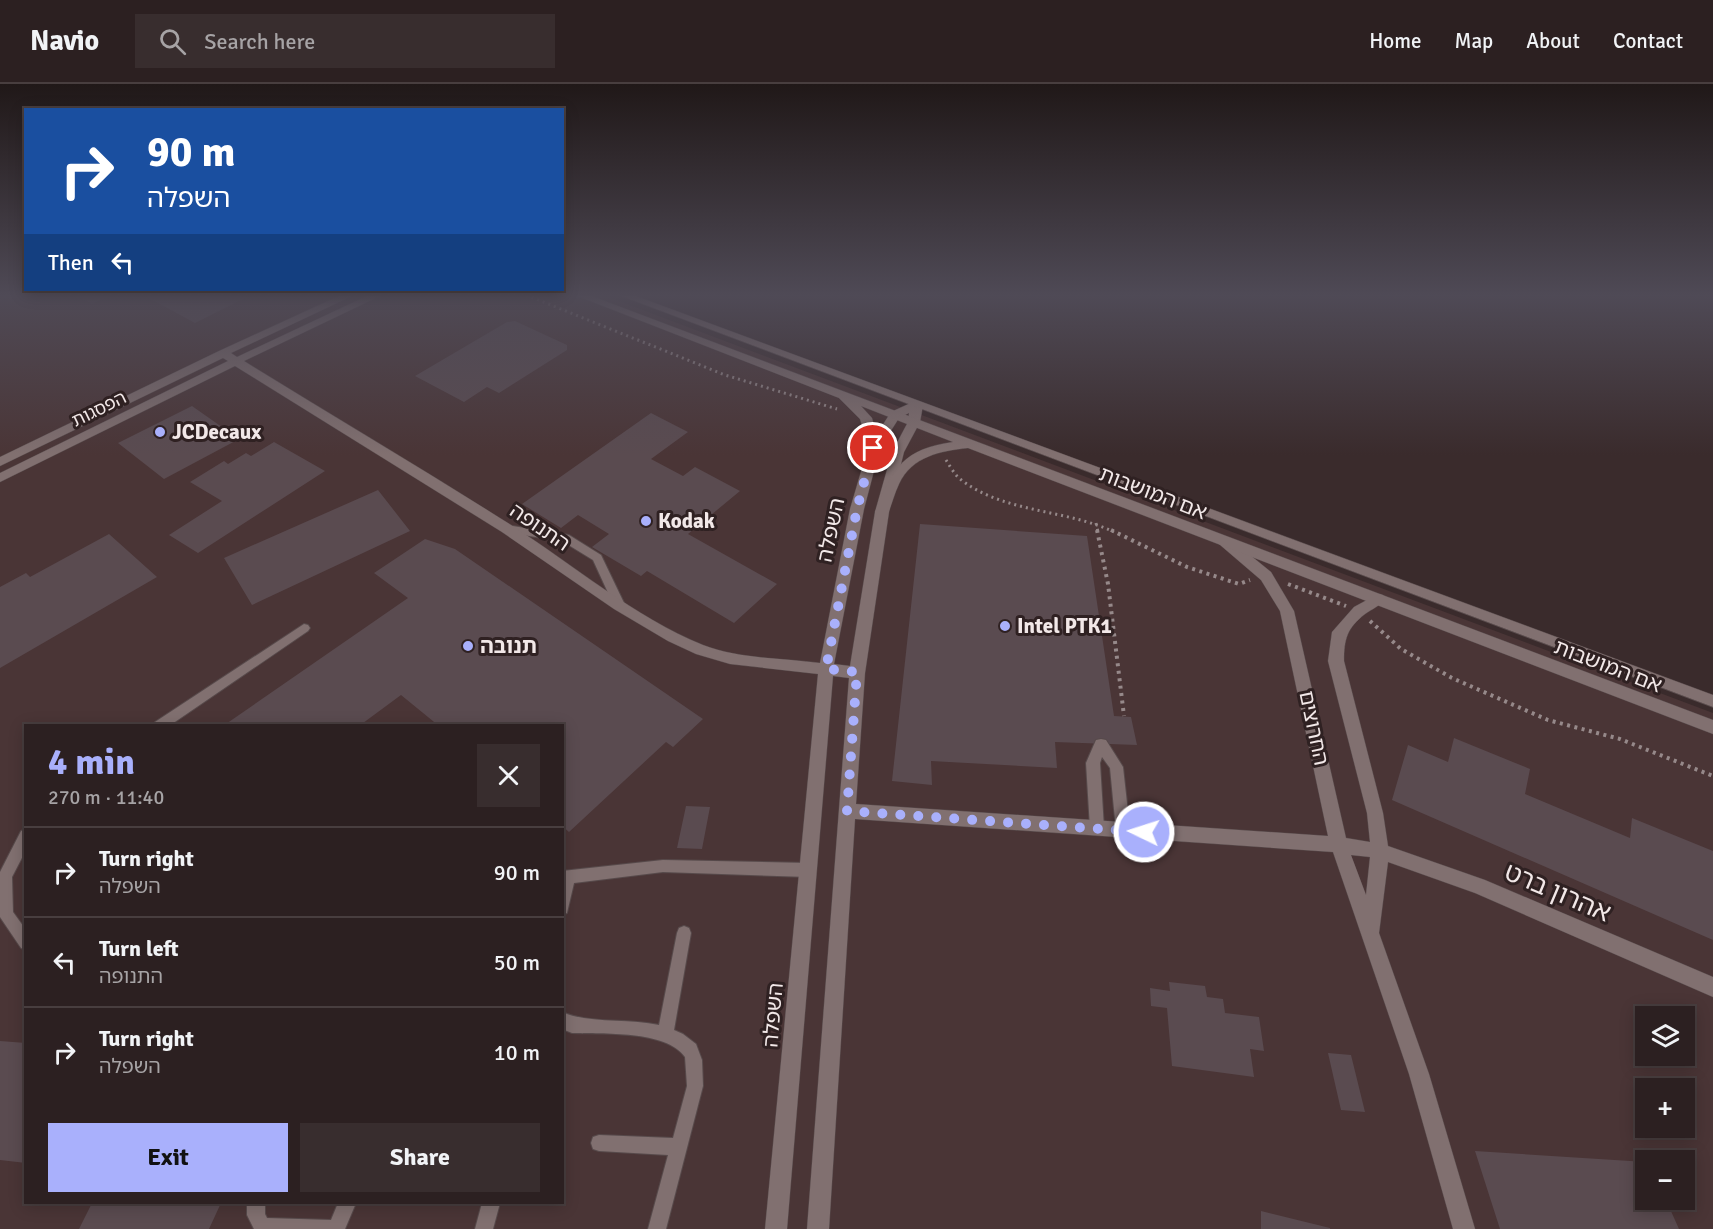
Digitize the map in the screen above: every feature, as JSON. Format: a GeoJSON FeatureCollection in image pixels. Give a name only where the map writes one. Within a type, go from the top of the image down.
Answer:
{"type":"FeatureCollection","features":[{"type":"Feature","properties":{"kind":"street","name":"הפסגות"},"geometry":{"type":"LineString","coordinates":[[0,462],[233,348]]}},
{"type":"Feature","properties":{"kind":"street","name":"הפסגות"},"geometry":{"type":"LineString","coordinates":[[0,478],[263,348]]}},
{"type":"Feature","properties":{"kind":"street","name":"אם המושבות"},"geometry":{"type":"LineString","coordinates":[[721,348],[1713,727]]}},
{"type":"Feature","properties":{"kind":"street","name":"אם המושבות"},"geometry":{"type":"LineString","coordinates":[[766,348],[1713,701]]}},
{"type":"Feature","properties":{"kind":"street","name":"התנופה"},"geometry":{"type":"LineString","coordinates":[[223,353],[234,362],[507,529],[619,605],[700,650],[730,658],[857,672]]}},
{"type":"Feature","properties":{"kind":"street"},"geometry":{"type":"LineString","coordinates":[[841,394],[866,418],[873,448]]}},
{"type":"Feature","properties":{"kind":"street"},"geometry":{"type":"LineString","coordinates":[[895,415],[917,405]]}},
{"type":"Feature","properties":{"kind":"street"},"geometry":{"type":"LineString","coordinates":[[818,1229],[857,672],[882,512],[898,452],[914,422],[917,405]]}},
{"type":"Feature","properties":{"kind":"street","name":"השפלה"},"geometry":{"type":"LineString","coordinates":[[776,1229],[826,669],[857,509],[873,448],[895,415]]}},
{"type":"Feature","properties":{"kind":"street"},"geometry":{"type":"LineString","coordinates":[[882,512],[899,472],[918,456],[935,448],[969,444]]}},
{"type":"Feature","properties":{"kind":"street","name":"החרוצים"},"geometry":{"type":"LineString","coordinates":[[1224,541],[1266,576],[1287,611],[1339,845],[1419,1074],[1464,1229]]}},
{"type":"Feature","properties":{"kind":"street","name":"החרוצים"},"geometry":{"type":"LineString","coordinates":[[1370,936],[1380,851],[1375,813],[1336,661],[1337,636],[1359,612],[1378,599]]}},
{"type":"Feature","properties":{"kind":"street","name":"אהרון ברט"},"geometry":{"type":"LineString","coordinates":[[847,811],[1339,845],[1380,851],[1479,886],[1713,987]]}},
{"type":"Feature","properties":{"kind":"lane"},"geometry":{"type":"LineString","coordinates":[[507,529],[565,538],[597,558],[619,605]]}},
{"type":"Feature","properties":{"kind":"lane"},"geometry":{"type":"LineString","coordinates":[[162,724],[304,628]]}},
{"type":"Feature","properties":{"kind":"lane"},"geometry":{"type":"LineString","coordinates":[[1097,828],[1093,763],[1101,744],[1116,767],[1123,830]]}},
{"type":"Feature","properties":{"kind":"lane"},"geometry":{"type":"LineString","coordinates":[[24,839],[3,878],[6,914],[24,940]]}},
{"type":"Feature","properties":{"kind":"lane"},"geometry":{"type":"LineString","coordinates":[[565,878],[663,866],[808,870]]}},
{"type":"Feature","properties":{"kind":"lane"},"geometry":{"type":"LineString","coordinates":[[665,1033],[684,933]]}},
{"type":"Feature","properties":{"kind":"lane"},"geometry":{"type":"LineString","coordinates":[[564,1021],[572,1024],[665,1033],[687,1046],[696,1064],[695,1086],[657,1229]]}},
{"type":"Feature","properties":{"kind":"lane"},"geometry":{"type":"LineString","coordinates":[[599,1143],[679,1147]]}},
{"type":"Feature","properties":{"kind":"lane"},"geometry":{"type":"LineString","coordinates":[[256,1204],[256,1215],[262,1227],[334,1229],[346,1204]]}},
{"type":"Feature","properties":{"kind":"lane"},"geometry":{"type":"LineString","coordinates":[[484,1229],[492,1204]]}},
{"type":"Feature","properties":{"kind":"path"},"geometry":{"type":"LineString","coordinates":[[659,348],[725,375],[866,418]]}},
{"type":"Feature","properties":{"kind":"path"},"geometry":{"type":"LineString","coordinates":[[935,448],[959,478],[985,493],[1029,508],[1096,523],[1187,567],[1239,584],[1266,576],[1359,612],[1401,649],[1452,678],[1548,720],[1620,739],[1713,776]]}},
{"type":"Feature","properties":{"kind":"path"},"geometry":{"type":"LineString","coordinates":[[1096,523],[1108,584],[1124,716]]}},
{"type":"Feature","properties":{"kind":"shaded area"},"geometry":{"type":"Polygon","coordinates":[[[0,348],[745,348],[1713,713],[1713,1229],[0,1229],[0,348]]]}},
{"type":"Feature","properties":{"kind":"building"},"geometry":{"type":"Polygon","coordinates":[[[462,348],[567,348],[499,393],[487,387],[464,402],[415,376],[462,348]]]}},
{"type":"Feature","properties":{"kind":"building"},"geometry":{"type":"Polygon","coordinates":[[[192,406],[239,439],[164,479],[118,443],[192,406]]]}},
{"type":"Feature","properties":{"kind":"building","name":"Kodak"},"geometry":{"type":"Polygon","coordinates":[[[651,413],[688,432],[651,459],[683,476],[695,467],[740,491],[688,534],[777,584],[734,623],[647,571],[641,576],[592,547],[609,534],[578,515],[561,528],[522,504],[651,413]]]}},
{"type":"Feature","properties":{"kind":"building"},"geometry":{"type":"Polygon","coordinates":[[[274,442],[325,471],[198,553],[169,535],[222,501],[190,482],[224,461],[228,464],[246,453],[251,456],[274,442]]]}},
{"type":"Feature","properties":{"kind":"building"},"geometry":{"type":"Polygon","coordinates":[[[378,490],[410,531],[252,605],[224,558],[378,490]]]}},
{"type":"Feature","properties":{"kind":"building","name":"Intel PTK1"},"geometry":{"type":"Polygon","coordinates":[[[920,524],[1087,536],[1114,716],[1131,717],[1137,745],[1055,742],[1057,768],[931,761],[932,785],[892,781],[920,524]]]}},
{"type":"Feature","properties":{"kind":"building"},"geometry":{"type":"Polygon","coordinates":[[[109,534],[157,577],[0,668],[0,587],[26,573],[30,577],[109,534]]]}},
{"type":"Feature","properties":{"kind":"building","name":"תנובה"},"geometry":{"type":"Polygon","coordinates":[[[425,539],[455,549],[703,719],[673,747],[666,742],[569,832],[564,828],[564,724],[437,724],[401,695],[362,724],[226,724],[408,598],[374,573],[425,539]]]}},
{"type":"Feature","properties":{"kind":"building"},"geometry":{"type":"Polygon","coordinates":[[[1454,738],[1530,769],[1525,794],[1630,838],[1632,818],[1713,851],[1713,940],[1392,800],[1408,745],[1448,762],[1454,738]]]}},
{"type":"Feature","properties":{"kind":"building"},"geometry":{"type":"Polygon","coordinates":[[[686,806],[710,807],[702,849],[677,848],[686,806]]]}},
{"type":"Feature","properties":{"kind":"building"},"geometry":{"type":"Polygon","coordinates":[[[1169,982],[1205,986],[1207,997],[1223,999],[1225,1013],[1259,1017],[1264,1051],[1250,1049],[1254,1077],[1172,1066],[1167,1008],[1151,1006],[1150,988],[1170,991],[1169,982]]]}},
{"type":"Feature","properties":{"kind":"building"},"geometry":{"type":"Polygon","coordinates":[[[0,1041],[24,1043],[24,1163],[0,1160],[0,1041]]]}},
{"type":"Feature","properties":{"kind":"building"},"geometry":{"type":"Polygon","coordinates":[[[1328,1053],[1351,1055],[1365,1112],[1341,1110],[1328,1053]]]}},
{"type":"Feature","properties":{"kind":"building"},"geometry":{"type":"Polygon","coordinates":[[[1475,1151],[1635,1161],[1635,1210],[1670,1210],[1679,1229],[1500,1229],[1475,1151]]]}},
{"type":"Feature","properties":{"kind":"building"},"geometry":{"type":"Polygon","coordinates":[[[92,1204],[221,1204],[209,1229],[79,1229],[92,1204]]]}},
{"type":"Feature","properties":{"kind":"building"},"geometry":{"type":"Polygon","coordinates":[[[1261,1211],[1330,1228],[1330,1229],[1261,1229],[1261,1211]]]}},
{"type":"Feature","properties":{"kind":"place","name":"JCDecaux"},"geometry":{"type":"Point","coordinates":[160,432]}},
{"type":"Feature","properties":{"kind":"place","name":"Kodak"},"geometry":{"type":"Point","coordinates":[646,521]}},
{"type":"Feature","properties":{"kind":"place","name":"Intel PTK1"},"geometry":{"type":"Point","coordinates":[1005,626]}},
{"type":"Feature","properties":{"kind":"place","name":"תנובה"},"geometry":{"type":"Point","coordinates":[468,646]}},
{"type":"Feature","properties":{"kind":"route"},"geometry":{"type":"LineString","coordinates":[[873,448],[857,509],[826,669],[857,672],[847,811],[1144,832]]}}]}
